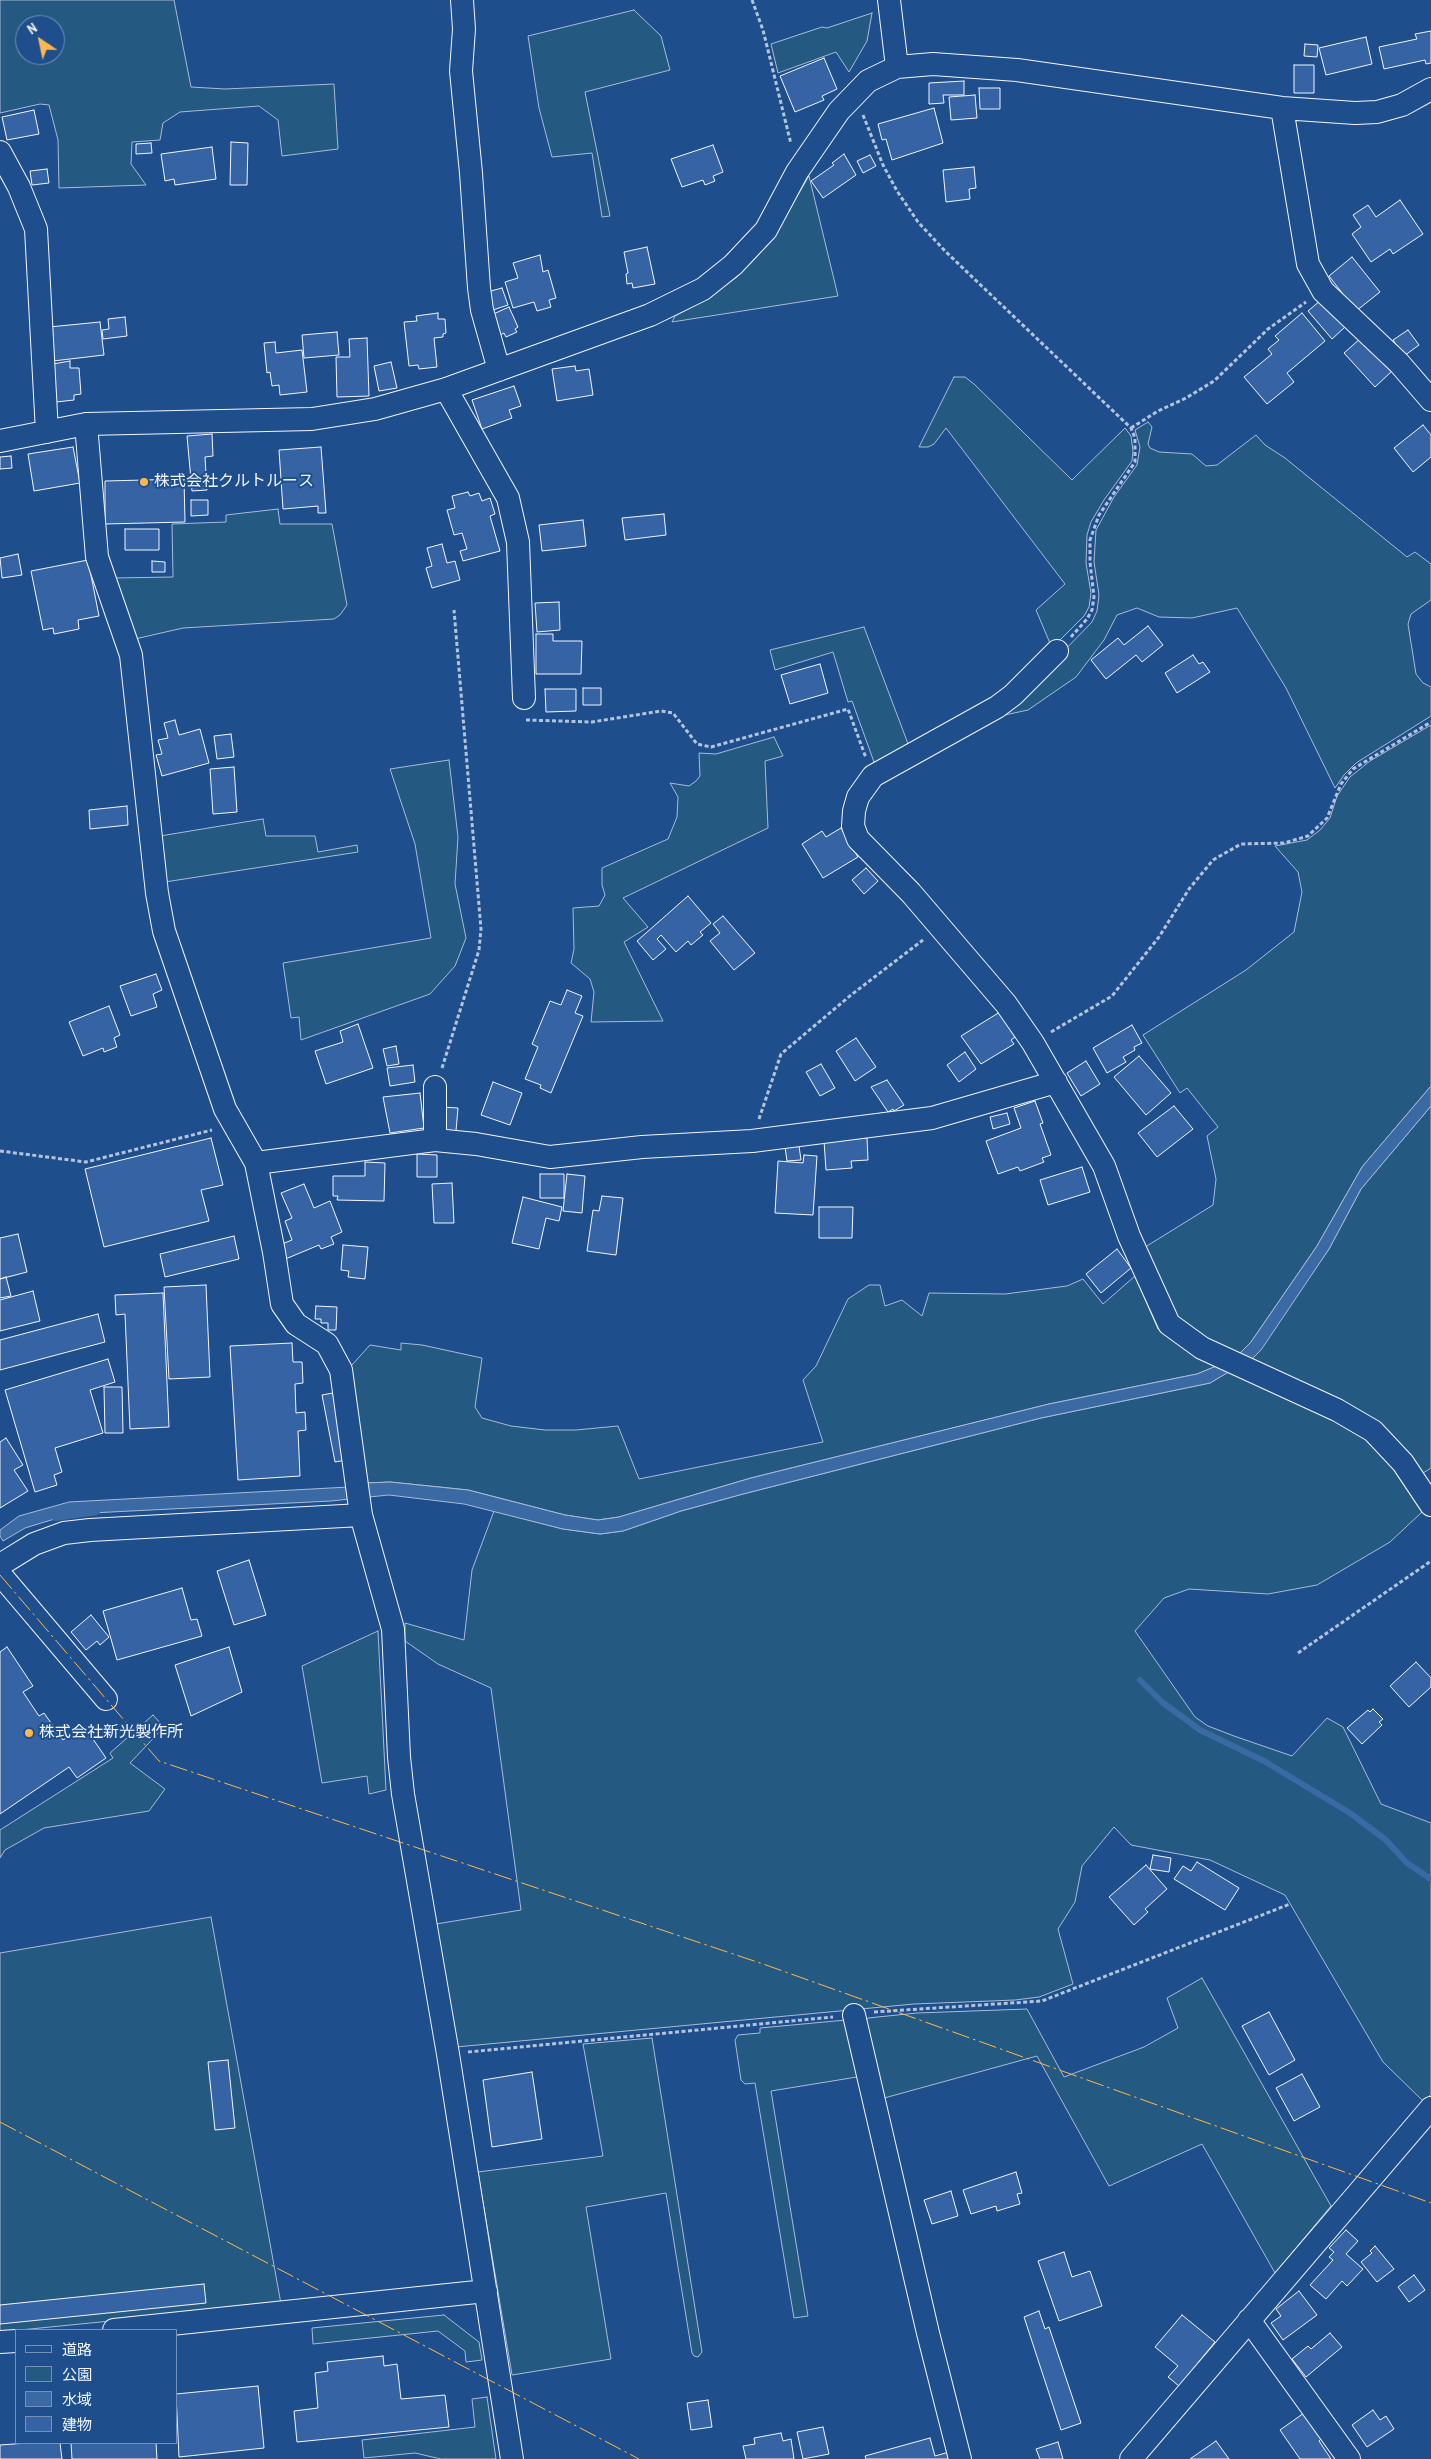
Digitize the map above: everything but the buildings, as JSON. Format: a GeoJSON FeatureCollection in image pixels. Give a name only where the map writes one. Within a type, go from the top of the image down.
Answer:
{"type":"FeatureCollection","features":[{"type":"Feature","properties":{"kind":"street"},"geometry":{"type":"LineString","coordinates":[[462,0],[464,29],[461,70],[472,173],[479,288],[482,310],[499,370]]}},
{"type":"Feature","properties":{"kind":"street"},"geometry":{"type":"LineString","coordinates":[[889,0],[897,67]]}},
{"type":"Feature","properties":{"kind":"street"},"geometry":{"type":"LineString","coordinates":[[0,442],[86,424],[312,418],[375,409],[446,389],[650,315],[703,289],[733,265],[766,230],[797,172],[839,111],[854,93],[868,81],[897,67],[934,64],[1017,70],[1282,108],[1355,113],[1377,112],[1402,105],[1431,89]]}},
{"type":"Feature","properties":{"kind":"street"},"geometry":{"type":"LineString","coordinates":[[1282,108],[1308,264],[1324,290],[1399,363],[1431,400]]}},
{"type":"Feature","properties":{"kind":"street"},"geometry":{"type":"LineString","coordinates":[[0,152],[19,187],[36,229],[47,432]]}},
{"type":"Feature","properties":{"kind":"street"},"geometry":{"type":"LineString","coordinates":[[446,389],[508,498],[518,542],[524,698]]}},
{"type":"Feature","properties":{"kind":"street"},"geometry":{"type":"LineString","coordinates":[[86,424],[97,557],[131,655],[157,893],[164,931],[232,1125],[256,1163],[274,1252],[282,1304],[296,1324],[327,1344],[341,1370],[361,1515],[393,1629],[399,1757],[403,1794],[448,2054],[512,2459]]}},
{"type":"Feature","properties":{"kind":"street"},"geometry":{"type":"LineString","coordinates":[[1057,651],[1013,695],[997,707],[873,776],[858,797],[854,811],[853,826],[858,839],[911,893],[1006,1004],[1034,1042],[1104,1166],[1129,1236],[1169,1324],[1202,1348],[1337,1410],[1373,1431],[1403,1463],[1431,1505]]}},
{"type":"Feature","properties":{"kind":"street"},"geometry":{"type":"LineString","coordinates":[[256,1163],[435,1140],[476,1144],[550,1157],[642,1147],[752,1141],[932,1118],[1056,1082]]}},
{"type":"Feature","properties":{"kind":"street"},"geometry":{"type":"LineString","coordinates":[[435,1087],[435,1140]]}},
{"type":"Feature","properties":{"kind":"street"},"geometry":{"type":"LineString","coordinates":[[0,1565],[34,1544],[64,1533],[361,1515]]}},
{"type":"Feature","properties":{"kind":"street"},"geometry":{"type":"LineString","coordinates":[[0,1574],[106,1699]]}},
{"type":"Feature","properties":{"kind":"street"},"geometry":{"type":"LineString","coordinates":[[854,2015],[928,2333],[960,2459]]}},
{"type":"Feature","properties":{"kind":"street"},"geometry":{"type":"LineString","coordinates":[[1131,2459],[1431,2108]]}},
{"type":"Feature","properties":{"kind":"street"},"geometry":{"type":"LineString","coordinates":[[124,2329],[486,2291]]}},
{"type":"Feature","properties":{"kind":"street"},"geometry":{"type":"LineString","coordinates":[[1249,2320],[1348,2459]]}},
{"type":"Feature","properties":{"kind":"street"},"geometry":{"type":"LineString","coordinates":[[0,2342],[15,2341]]}},
{"type":"Feature","properties":{"kind":"path"},"geometry":{"type":"LineString","coordinates":[[752,0],[764,30],[797,172]]}},
{"type":"Feature","properties":{"kind":"path"},"geometry":{"type":"LineString","coordinates":[[854,93],[883,165],[897,192],[918,222],[946,252],[1131,428],[1137,446],[1134,462],[1099,515],[1090,540],[1090,562],[1094,597],[1092,610],[1087,619],[1057,651]]}},
{"type":"Feature","properties":{"kind":"path"},"geometry":{"type":"LineString","coordinates":[[1131,428],[1214,381],[1268,330],[1324,290]]}},
{"type":"Feature","properties":{"kind":"path"},"geometry":{"type":"LineString","coordinates":[[435,1087],[479,950],[480,929],[454,610]]}},
{"type":"Feature","properties":{"kind":"path"},"geometry":{"type":"LineString","coordinates":[[524,698],[524,720],[592,722],[661,711],[672,714],[697,744],[711,747],[848,709],[873,776]]}},
{"type":"Feature","properties":{"kind":"path"},"geometry":{"type":"LineString","coordinates":[[1034,1042],[1112,996],[1160,936],[1189,889],[1214,860],[1241,844],[1284,843],[1308,836],[1327,818],[1341,784],[1353,768],[1431,722]]}},
{"type":"Feature","properties":{"kind":"path"},"geometry":{"type":"LineString","coordinates":[[752,1141],[781,1054],[851,995],[940,927]]}},
{"type":"Feature","properties":{"kind":"path"},"geometry":{"type":"LineString","coordinates":[[0,1151],[86,1162],[232,1125]]}},
{"type":"Feature","properties":{"kind":"path"},"geometry":{"type":"LineString","coordinates":[[1298,1653],[1431,1561]]}},
{"type":"Feature","properties":{"kind":"path"},"geometry":{"type":"LineString","coordinates":[[448,2054],[916,2008],[1022,2004],[1042,2001],[1290,1904]]}},
{"type":"Feature","properties":{"kind":"green space"},"geometry":{"type":"Polygon","coordinates":[[[0,0],[174,0],[191,87],[225,89],[334,84],[338,149],[282,156],[278,120],[259,106],[180,112],[163,123],[160,140],[132,142],[131,164],[146,185],[59,188],[58,140],[49,105],[40,104],[0,113],[0,0]]]}},
{"type":"Feature","properties":{"kind":"green space"},"geometry":{"type":"Polygon","coordinates":[[[634,10],[661,36],[670,70],[585,92],[610,216],[602,217],[592,153],[552,157],[539,108],[528,36],[634,10]]]}},
{"type":"Feature","properties":{"kind":"green space"},"geometry":{"type":"Polygon","coordinates":[[[872,13],[867,41],[849,72],[836,52],[778,73],[771,44],[872,13]]]}},
{"type":"Feature","properties":{"kind":"green space"},"geometry":{"type":"Polygon","coordinates":[[[809,176],[838,296],[672,322],[675,316],[703,301],[737,277],[760,253],[786,215],[809,176]]]}},
{"type":"Feature","properties":{"kind":"green space"},"geometry":{"type":"Polygon","coordinates":[[[954,377],[965,377],[974,384],[1072,480],[1125,428],[1131,436],[1132,461],[1104,500],[1091,522],[1087,535],[1086,563],[1091,593],[1089,607],[1084,616],[1052,648],[1036,610],[1065,584],[946,428],[934,444],[928,447],[919,447],[954,377]]]}},
{"type":"Feature","properties":{"kind":"green space"},"geometry":{"type":"Polygon","coordinates":[[[1148,422],[1152,427],[1148,444],[1150,448],[1159,452],[1192,454],[1206,466],[1217,465],[1256,435],[1265,445],[1285,458],[1407,557],[1415,552],[1431,564],[1431,600],[1411,614],[1408,624],[1416,674],[1423,683],[1431,687],[1431,716],[1356,763],[1335,788],[1286,688],[1237,608],[1192,618],[1159,617],[1137,608],[1117,615],[1104,640],[1076,677],[1028,710],[986,719],[1021,695],[1092,622],[1097,611],[1099,595],[1094,562],[1096,530],[1114,497],[1137,465],[1140,447],[1135,430],[1148,422]]]}},
{"type":"Feature","properties":{"kind":"green space"},"geometry":{"type":"Polygon","coordinates":[[[278,509],[280,524],[332,524],[347,605],[340,615],[334,619],[183,628],[135,639],[114,578],[173,577],[172,524],[226,522],[226,515],[278,509]]]}},
{"type":"Feature","properties":{"kind":"green space"},"geometry":{"type":"Polygon","coordinates":[[[864,627],[910,749],[883,763],[874,762],[852,701],[848,702],[833,652],[775,670],[770,650],[864,627]]]}},
{"type":"Feature","properties":{"kind":"green space"},"geometry":{"type":"Polygon","coordinates":[[[1431,725],[1431,1086],[1362,1167],[1317,1246],[1251,1342],[1238,1355],[1183,1328],[1142,1249],[1213,1205],[1216,1179],[1207,1136],[1218,1127],[1187,1088],[1180,1093],[1143,1035],[1246,970],[1294,932],[1302,892],[1298,872],[1275,846],[1307,840],[1320,830],[1330,818],[1337,796],[1350,777],[1370,761],[1431,725]]]}},
{"type":"Feature","properties":{"kind":"green space"},"geometry":{"type":"Polygon","coordinates":[[[774,737],[783,756],[765,761],[768,828],[623,898],[648,927],[624,942],[663,1021],[591,1022],[594,992],[590,979],[571,963],[574,949],[573,908],[599,906],[605,895],[602,885],[602,868],[668,839],[677,817],[678,797],[670,783],[689,786],[696,781],[700,776],[699,753],[716,754],[774,737]]]}},
{"type":"Feature","properties":{"kind":"green space"},"geometry":{"type":"Polygon","coordinates":[[[449,760],[458,837],[455,884],[466,938],[455,966],[430,994],[301,1040],[299,1017],[291,1018],[283,963],[431,938],[415,844],[390,769],[449,760]]]}},
{"type":"Feature","properties":{"kind":"green space"},"geometry":{"type":"Polygon","coordinates":[[[263,819],[266,836],[315,836],[318,852],[357,845],[358,852],[165,882],[160,836],[263,819]]]}},
{"type":"Feature","properties":{"kind":"green space"},"geometry":{"type":"Polygon","coordinates":[[[1431,1106],[1431,1468],[1420,1475],[1251,1360],[1329,1249],[1361,1189],[1431,1106]]]}},
{"type":"Feature","properties":{"kind":"green space"},"geometry":{"type":"Polygon","coordinates":[[[1135,1276],[1158,1329],[1219,1365],[1197,1374],[1049,1404],[751,1478],[619,1517],[598,1520],[565,1515],[468,1490],[390,1482],[367,1483],[351,1366],[370,1345],[401,1350],[401,1343],[422,1345],[482,1358],[475,1407],[482,1418],[511,1426],[545,1430],[576,1430],[618,1426],[639,1479],[823,1442],[803,1380],[816,1366],[848,1299],[869,1285],[880,1285],[885,1306],[902,1300],[922,1316],[929,1293],[1005,1294],[1067,1286],[1083,1279],[1103,1304],[1135,1276]]]}},
{"type":"Feature","properties":{"kind":"green space"},"geometry":{"type":"Polygon","coordinates":[[[1233,1369],[1356,1429],[1392,1467],[1422,1512],[1390,1542],[1317,1585],[1268,1594],[1189,1589],[1164,1598],[1135,1631],[1195,1717],[1208,1726],[1292,1756],[1327,1718],[1343,1727],[1381,1804],[1431,1823],[1431,2094],[1424,2102],[1383,2062],[1285,1895],[1210,1860],[1131,1845],[1114,1827],[1082,1866],[1075,1902],[1058,1929],[1073,1984],[1039,1997],[1015,2000],[914,2004],[456,2047],[436,1924],[521,1910],[491,1688],[438,1664],[405,1641],[405,1623],[464,1640],[472,1570],[494,1511],[563,1529],[600,1534],[623,1531],[681,1511],[743,1494],[1041,1418],[1210,1383],[1233,1369]]]}},
{"type":"Feature","properties":{"kind":"green space"},"geometry":{"type":"Polygon","coordinates":[[[378,1631],[386,1790],[369,1794],[367,1776],[322,1783],[302,1666],[378,1631]]]}},
{"type":"Feature","properties":{"kind":"green space"},"geometry":{"type":"Polygon","coordinates":[[[153,1715],[164,1727],[130,1763],[165,1789],[149,1811],[44,1828],[5,1850],[0,1858],[0,1830],[113,1758],[110,1753],[153,1715]]]}},
{"type":"Feature","properties":{"kind":"green space"},"geometry":{"type":"Polygon","coordinates":[[[211,1917],[281,2304],[0,2332],[0,1953],[211,1917]]]}},
{"type":"Feature","properties":{"kind":"green space"},"geometry":{"type":"Polygon","coordinates":[[[1202,1978],[1331,2206],[1275,2273],[1202,2144],[1109,2186],[1037,2056],[877,2100],[862,2026],[868,2018],[917,2013],[1027,2009],[1064,2077],[1144,2047],[1178,2028],[1167,1998],[1202,1978]]]}},
{"type":"Feature","properties":{"kind":"green space"},"geometry":{"type":"Polygon","coordinates":[[[846,2020],[863,2076],[771,2091],[808,2316],[794,2318],[755,2083],[745,2084],[741,2080],[735,2040],[738,2035],[760,2033],[760,2028],[846,2020]]]}},
{"type":"Feature","properties":{"kind":"green space"},"geometry":{"type":"Polygon","coordinates":[[[652,2038],[702,2352],[698,2357],[692,2353],[666,2193],[586,2207],[611,2359],[512,2375],[478,2172],[603,2156],[583,2044],[652,2038]]]}},
{"type":"Feature","properties":{"kind":"green space"},"geometry":{"type":"Polygon","coordinates":[[[444,2315],[479,2342],[482,2360],[466,2362],[465,2351],[438,2331],[313,2344],[312,2328],[444,2315]]]}},
{"type":"Feature","properties":{"kind":"green space"},"geometry":{"type":"Polygon","coordinates":[[[487,2397],[496,2459],[441,2459],[415,2453],[364,2458],[362,2440],[475,2427],[472,2399],[487,2397]]]}},
{"type":"Feature","properties":{"kind":"water"},"geometry":{"type":"Polygon","coordinates":[[[1431,1086],[1431,1106],[1361,1189],[1329,1249],[1261,1350],[1251,1360],[1238,1355],[1251,1342],[1317,1246],[1362,1167],[1431,1086]]]}},
{"type":"Feature","properties":{"kind":"water"},"geometry":{"type":"Polygon","coordinates":[[[1219,1365],[1232,1370],[1210,1383],[1041,1418],[743,1494],[681,1511],[623,1531],[600,1534],[563,1529],[464,1504],[389,1495],[369,1497],[367,1483],[390,1482],[468,1490],[565,1515],[598,1520],[619,1517],[751,1478],[1049,1404],[1197,1374],[1219,1365]]]}},
{"type":"Feature","properties":{"kind":"water"},"geometry":{"type":"Polygon","coordinates":[[[349,1487],[350,1499],[71,1514],[25,1528],[3,1541],[0,1536],[0,1530],[19,1516],[69,1502],[349,1487]]]}},
{"type":"Feature","properties":{"kind":"waterway"},"geometry":{"type":"LineString","coordinates":[[55,1518],[97,1512]]}},
{"type":"Feature","properties":{"kind":"waterway"},"geometry":{"type":"LineString","coordinates":[[1140,1680],[1162,1702],[1200,1730],[1264,1761],[1350,1813],[1386,1840],[1407,1863],[1431,1879]]}},
{"type":"Feature","properties":{"kind":"power"},"geometry":{"type":"LineString","coordinates":[[0,1575],[159,1761],[766,1965],[1431,2203]]}},
{"type":"Feature","properties":{"kind":"power"},"geometry":{"type":"LineString","coordinates":[[0,2122],[639,2459]]}},
{"type":"Feature","properties":{"kind":"place","name":"株式会社クルトルース"},"geometry":{"type":"Point","coordinates":[144,482]}},
{"type":"Feature","properties":{"kind":"place","name":"株式会社新光製作所"},"geometry":{"type":"Point","coordinates":[29,1733]}}]}
